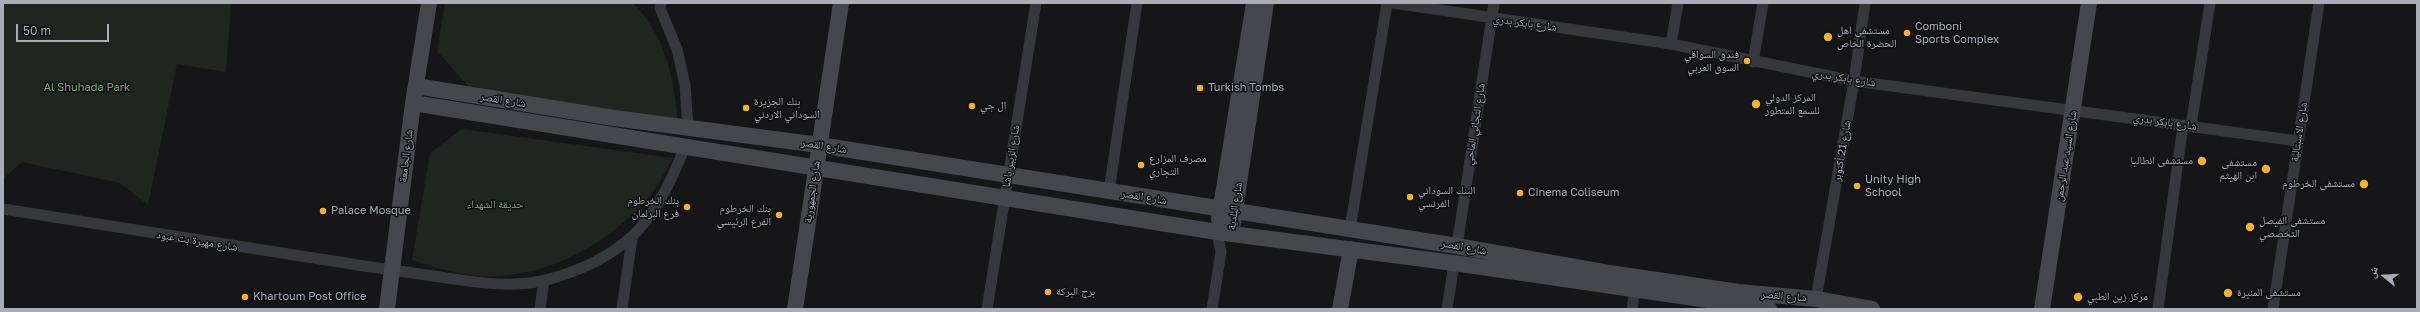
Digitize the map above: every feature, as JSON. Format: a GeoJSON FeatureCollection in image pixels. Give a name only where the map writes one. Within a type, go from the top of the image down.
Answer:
{"type":"FeatureCollection","features":[{"type":"Feature","properties":{"kind":"main road","name":"شارع الجامعة"},"geometry":{"type":"LineString","coordinates":[[387,309],[413,103],[429,3]]}},
{"type":"Feature","properties":{"kind":"main road","name":"شارع الجمهورية"},"geometry":{"type":"LineString","coordinates":[[795,309],[841,3]]}},
{"type":"Feature","properties":{"kind":"main road","name":"شارع البلدية"},"geometry":{"type":"LineString","coordinates":[[1224,233],[1254,3]]}},
{"type":"Feature","properties":{"kind":"main road","name":"شارع البلدية"},"geometry":{"type":"LineString","coordinates":[[1227,211],[1266,3]]}},
{"type":"Feature","properties":{"kind":"main road","name":"شارع السيد عبد الرحمن"},"geometry":{"type":"LineString","coordinates":[[2042,309],[2090,3]]}},
{"type":"Feature","properties":{"kind":"main road","name":"شارع القصر"},"geometry":{"type":"LineString","coordinates":[[416,86],[614,118],[819,145],[1227,211],[1457,246],[1609,273],[1739,292],[1816,298],[1872,309]]}},
{"type":"Feature","properties":{"kind":"main road","name":"شارع القصر"},"geometry":{"type":"LineString","coordinates":[[413,103],[685,147],[816,166],[1224,233],[1635,288],[1769,309]]}},
{"type":"Feature","properties":{"kind":"main road"},"geometry":{"type":"LineString","coordinates":[[1340,309],[1351,249]]}},
{"type":"Feature","properties":{"kind":"street","name":"شارع الزبير باشا"},"geometry":{"type":"LineString","coordinates":[[987,309],[1036,3]]}},
{"type":"Feature","properties":{"kind":"street"},"geometry":{"type":"LineString","coordinates":[[1109,191],[1138,3]]}},
{"type":"Feature","properties":{"kind":"street"},"geometry":{"type":"LineString","coordinates":[[1350,229],[1387,3]]}},
{"type":"Feature","properties":{"kind":"street","name":"شارع بابكر بدري"},"geometry":{"type":"LineString","coordinates":[[1393,3],[1671,44],[1753,62],[1854,81],[2074,109],[2298,141]]}},
{"type":"Feature","properties":{"kind":"street","name":"شارع التجاني الماحي"},"geometry":{"type":"LineString","coordinates":[[1457,246],[1494,3]]}},
{"type":"Feature","properties":{"kind":"street"},"geometry":{"type":"LineString","coordinates":[[1671,44],[1678,3]]}},
{"type":"Feature","properties":{"kind":"street"},"geometry":{"type":"LineString","coordinates":[[1753,62],[1763,3]]}},
{"type":"Feature","properties":{"kind":"street","name":"شارع 21 أكتوبر"},"geometry":{"type":"LineString","coordinates":[[1816,298],[1854,81],[1865,3]]}},
{"type":"Feature","properties":{"kind":"street"},"geometry":{"type":"LineString","coordinates":[[2158,309],[2187,126],[2210,3]]}},
{"type":"Feature","properties":{"kind":"street","name":"شارع الاسبتالية"},"geometry":{"type":"LineString","coordinates":[[2273,309],[2319,3]]}},
{"type":"Feature","properties":{"kind":"street"},"geometry":{"type":"LineString","coordinates":[[660,6],[677,50],[685,85],[688,127]]}},
{"type":"Feature","properties":{"kind":"street","name":"شارع مهيرة بت عبود"},"geometry":{"type":"LineString","coordinates":[[3,209],[392,270],[495,285],[522,285],[544,281],[582,268],[632,238],[650,218],[667,190],[685,147]]}},
{"type":"Feature","properties":{"kind":"street","name":"شارع البلدية"},"geometry":{"type":"LineString","coordinates":[[1212,309],[1224,233]]}},
{"type":"Feature","properties":{"kind":"street"},"geometry":{"type":"LineString","coordinates":[[622,309],[632,238]]}},
{"type":"Feature","properties":{"kind":"street"},"geometry":{"type":"LineString","coordinates":[[1447,309],[1454,263]]}},
{"type":"Feature","properties":{"kind":"street"},"geometry":{"type":"LineString","coordinates":[[540,309],[544,281]]}},
{"type":"Feature","properties":{"kind":"street"},"geometry":{"type":"LineString","coordinates":[[1632,309],[1635,288]]}},
{"type":"Feature","properties":{"kind":"green space","name":"Al Shuhada Park"},"geometry":{"type":"Polygon","coordinates":[[[3,3],[231,3],[226,72],[177,64],[148,205],[120,183],[22,162],[3,179],[3,3]]]}},
{"type":"Feature","properties":{"kind":"green space"},"geometry":{"type":"Polygon","coordinates":[[[445,3],[633,3],[644,16],[661,44],[671,74],[678,122],[469,87],[437,51],[445,3]]]}},
{"type":"Feature","properties":{"kind":"green space","name":"حديقة الشهداء"},"geometry":{"type":"Polygon","coordinates":[[[462,129],[673,158],[649,197],[630,217],[609,234],[586,249],[561,262],[535,270],[508,275],[480,276],[453,272],[412,260],[430,153],[462,129]]]}},
{"type":"Feature","properties":{"kind":"place","name":"Comboni Sports Complex"},"geometry":{"type":"Point","coordinates":[1907,33]}},
{"type":"Feature","properties":{"kind":"place","name":"مستشفى اهل الحضرة الخاص"},"geometry":{"type":"Point","coordinates":[1828,37]}},
{"type":"Feature","properties":{"kind":"place","name":"فندق السواقي السوق العربي"},"geometry":{"type":"Point","coordinates":[1747,61]}},
{"type":"Feature","properties":{"kind":"place","name":"Turkish Tombs"},"geometry":{"type":"Point","coordinates":[1200,88]}},
{"type":"Feature","properties":{"kind":"place","name":"المركز الدولي للسمع المتطور"},"geometry":{"type":"Point","coordinates":[1756,104]}},
{"type":"Feature","properties":{"kind":"place","name":"ال جي"},"geometry":{"type":"Point","coordinates":[972,106]}},
{"type":"Feature","properties":{"kind":"place","name":"بنك الجزيرة السوداني الاردني"},"geometry":{"type":"Point","coordinates":[746,108]}},
{"type":"Feature","properties":{"kind":"place","name":"مستشفى انطاليا"},"geometry":{"type":"Point","coordinates":[2202,161]}},
{"type":"Feature","properties":{"kind":"place","name":"مصرف المزارع التجاري"},"geometry":{"type":"Point","coordinates":[1141,165]}},
{"type":"Feature","properties":{"kind":"place","name":"مستشفى ابن الهيثم"},"geometry":{"type":"Point","coordinates":[2266,169]}},
{"type":"Feature","properties":{"kind":"place","name":"مستشفى الخرطوم"},"geometry":{"type":"Point","coordinates":[2364,184]}},
{"type":"Feature","properties":{"kind":"place","name":"Unity High School"},"geometry":{"type":"Point","coordinates":[1857,186]}},
{"type":"Feature","properties":{"kind":"place","name":"Cinema Coliseum"},"geometry":{"type":"Point","coordinates":[1520,193]}},
{"type":"Feature","properties":{"kind":"place","name":"البنك السوداني الفرنسي"},"geometry":{"type":"Point","coordinates":[1410,197]}},
{"type":"Feature","properties":{"kind":"place","name":"بنك الخرطوم فرع البرلمان"},"geometry":{"type":"Point","coordinates":[687,207]}},
{"type":"Feature","properties":{"kind":"place","name":"Palace Mosque"},"geometry":{"type":"Point","coordinates":[323,211]}},
{"type":"Feature","properties":{"kind":"place","name":"بنك الخرطوم الفرع الرئيسي"},"geometry":{"type":"Point","coordinates":[779,215]}},
{"type":"Feature","properties":{"kind":"place","name":"مستشفى الفيصل التخصصي"},"geometry":{"type":"Point","coordinates":[2250,227]}},
{"type":"Feature","properties":{"kind":"place","name":"برج البركة"},"geometry":{"type":"Point","coordinates":[1048,292]}},
{"type":"Feature","properties":{"kind":"place","name":"مستشفى المنيرة"},"geometry":{"type":"Point","coordinates":[2228,293]}},
{"type":"Feature","properties":{"kind":"place","name":"Khartoum Post Office"},"geometry":{"type":"Point","coordinates":[245,297]}},
{"type":"Feature","properties":{"kind":"place","name":"مركز زين الطبي"},"geometry":{"type":"Point","coordinates":[2078,297]}}]}
